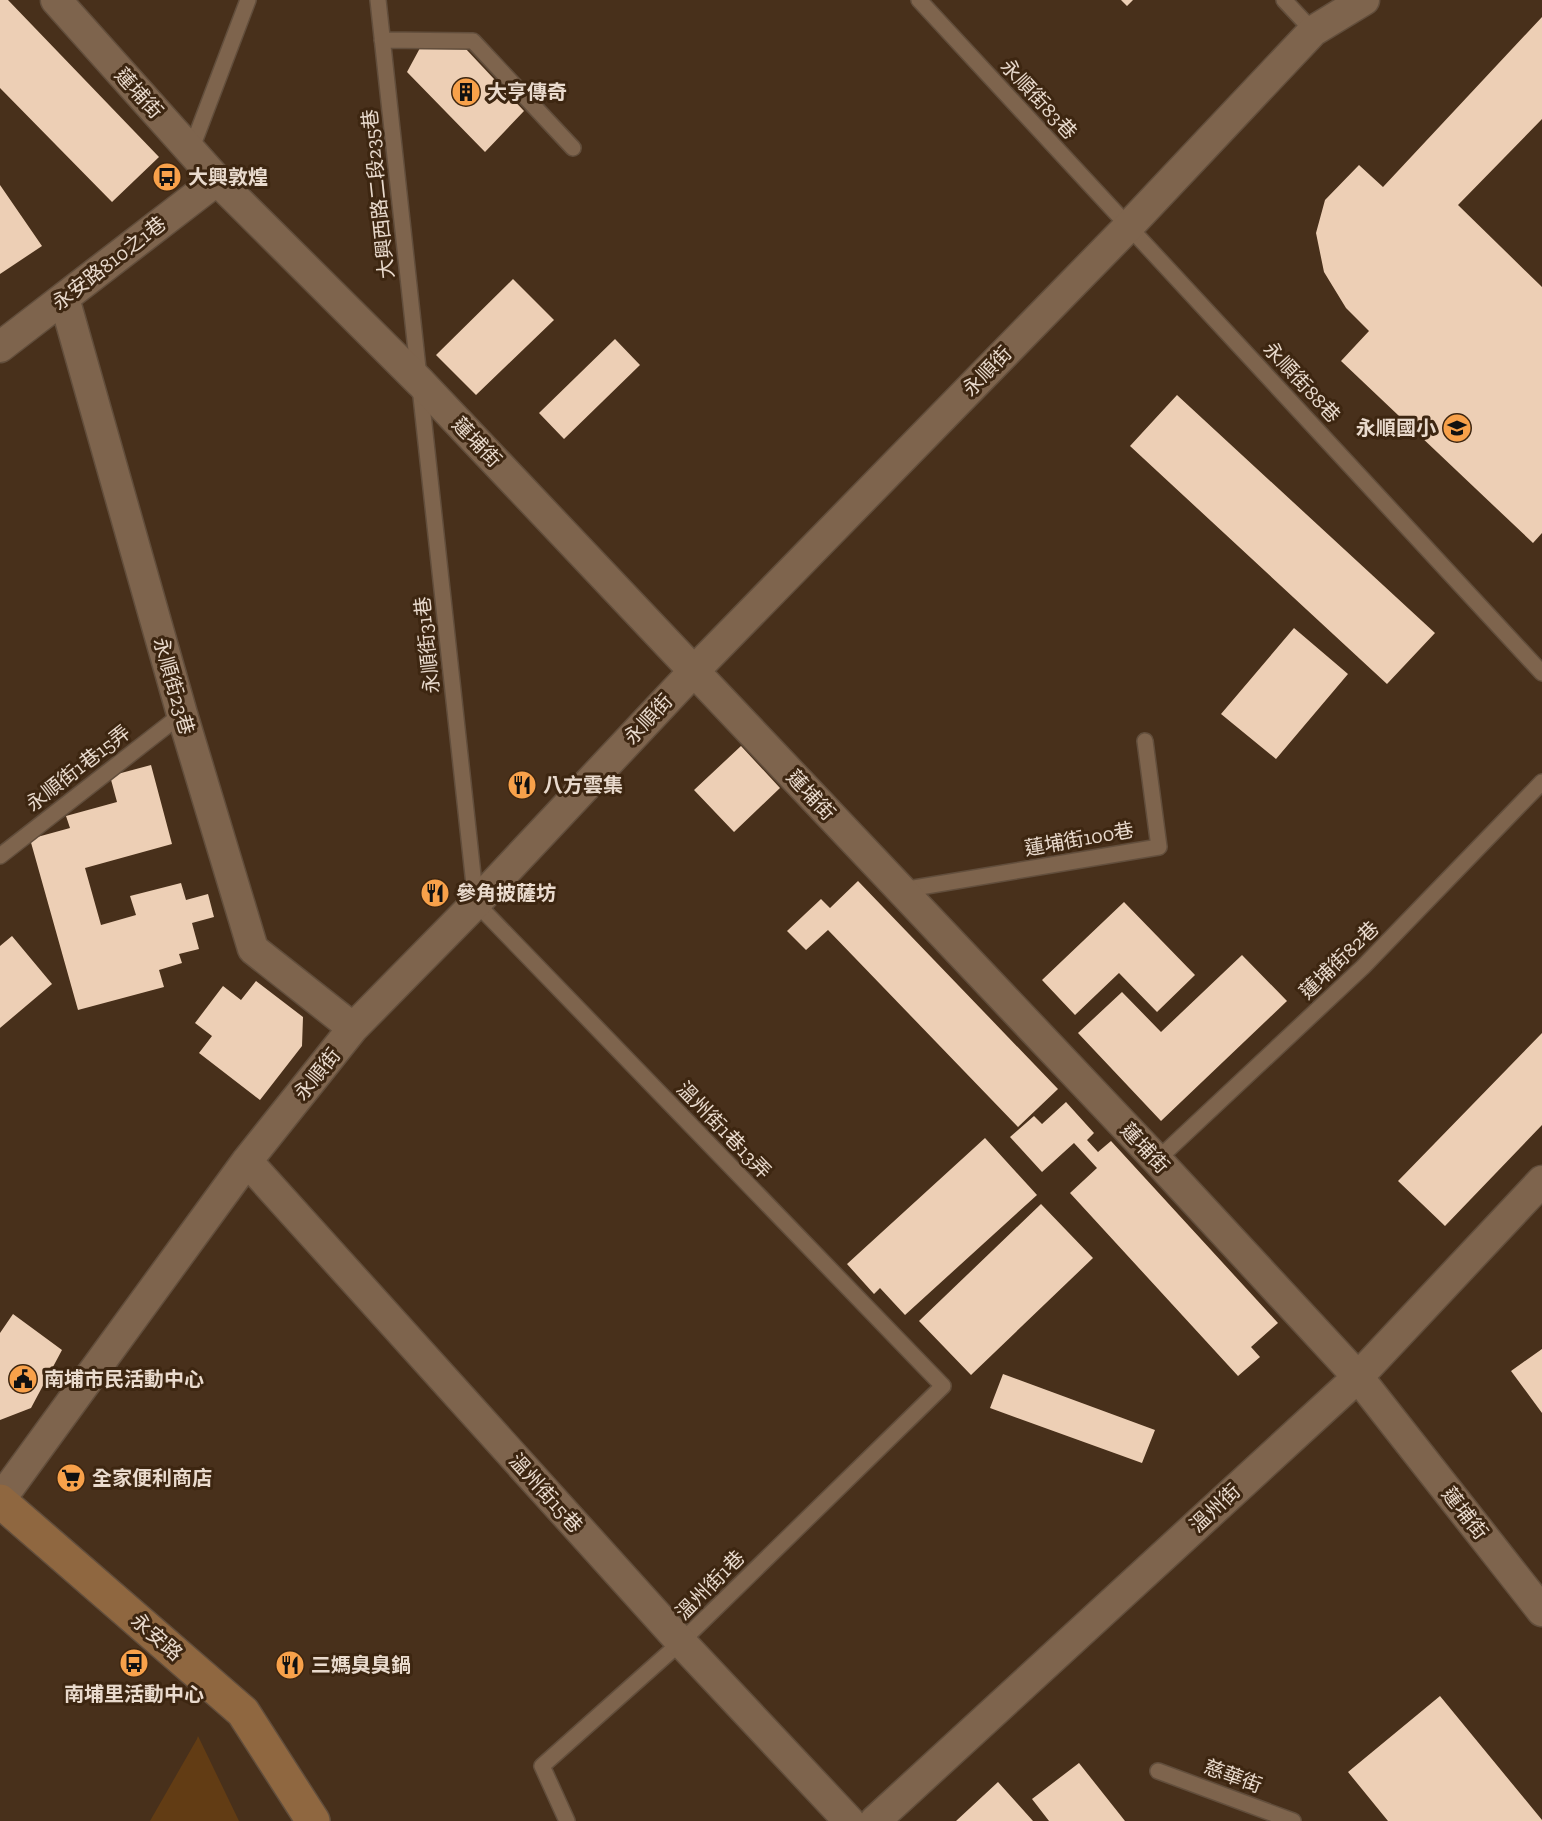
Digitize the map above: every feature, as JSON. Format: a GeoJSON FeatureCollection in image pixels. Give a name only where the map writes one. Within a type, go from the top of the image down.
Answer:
{"type":"FeatureCollection","features":[{"type":"Feature","properties":{"kind":"main road","name":"永安路"},"geometry":{"type":"LineString","coordinates":[[0,1500],[243,1712],[313,1821]]}},
{"type":"Feature","properties":{"kind":"street","name":"蓮埔街"},"geometry":{"type":"LineString","coordinates":[[56,0],[217,180],[421,383],[1158,1160],[1358,1377],[1542,1611]]}},
{"type":"Feature","properties":{"kind":"street","name":"永順街"},"geometry":{"type":"LineString","coordinates":[[0,1500],[246,1161],[353,1028],[476,903],[694,670],[1129,226],[1313,31],[1364,0]]}},
{"type":"Feature","properties":{"kind":"street","name":"永安路810之1巷"},"geometry":{"type":"LineString","coordinates":[[0,347],[217,180]]}},
{"type":"Feature","properties":{"kind":"street","name":"永順街23巷"},"geometry":{"type":"LineString","coordinates":[[64,298],[182,714],[253,949],[353,1028]]}},
{"type":"Feature","properties":{"kind":"street","name":"溫州街15巷"},"geometry":{"type":"LineString","coordinates":[[246,1161],[681,1642],[849,1821]]}},
{"type":"Feature","properties":{"kind":"street","name":"溫州街"},"geometry":{"type":"LineString","coordinates":[[875,1821],[1358,1377],[1542,1181]]}},
{"type":"Feature","properties":{"kind":"lane"},"geometry":{"type":"LineString","coordinates":[[191,150],[248,0]]}},
{"type":"Feature","properties":{"kind":"lane","name":"大興西路二段235巷"},"geometry":{"type":"LineString","coordinates":[[378,0],[421,383]]}},
{"type":"Feature","properties":{"kind":"lane","name":"永順街83巷"},"geometry":{"type":"LineString","coordinates":[[919,0],[1129,226]]}},
{"type":"Feature","properties":{"kind":"lane"},"geometry":{"type":"LineString","coordinates":[[1284,0],[1313,31]]}},
{"type":"Feature","properties":{"kind":"lane"},"geometry":{"type":"LineString","coordinates":[[382,40],[473,41],[573,148]]}},
{"type":"Feature","properties":{"kind":"lane","name":"永順街88巷"},"geometry":{"type":"LineString","coordinates":[[1129,226],[1542,673]]}},
{"type":"Feature","properties":{"kind":"lane","name":"永順街31巷"},"geometry":{"type":"LineString","coordinates":[[421,383],[476,903]]}},
{"type":"Feature","properties":{"kind":"lane","name":"永順街1巷15弄"},"geometry":{"type":"LineString","coordinates":[[0,856],[182,714]]}},
{"type":"Feature","properties":{"kind":"lane","name":"蓮埔街100巷"},"geometry":{"type":"LineString","coordinates":[[902,890],[1159,847],[1145,741]]}},
{"type":"Feature","properties":{"kind":"lane","name":"蓮埔街82巷"},"geometry":{"type":"LineString","coordinates":[[1158,1160],[1363,967],[1542,782]]}},
{"type":"Feature","properties":{"kind":"lane","name":"溫州街1巷13弄"},"geometry":{"type":"LineString","coordinates":[[476,903],[943,1386]]}},
{"type":"Feature","properties":{"kind":"lane","name":"溫州街1巷"},"geometry":{"type":"LineString","coordinates":[[567,1821],[543,1766],[681,1642],[943,1386]]}},
{"type":"Feature","properties":{"kind":"lane","name":"慈華街"},"geometry":{"type":"LineString","coordinates":[[1158,1771],[1293,1821]]}},
{"type":"Feature","properties":{"kind":"shaded area"},"geometry":{"type":"Polygon","coordinates":[[[198,1736],[239,1821],[150,1821],[197,1739],[198,1736]]]}},
{"type":"Feature","properties":{"kind":"building"},"geometry":{"type":"Polygon","coordinates":[[[0,0],[8,0],[159,157],[112,202],[0,88],[0,0]]]}},
{"type":"Feature","properties":{"kind":"building"},"geometry":{"type":"Polygon","coordinates":[[[1121,0],[1133,0],[1127,6],[1121,0]]]}},
{"type":"Feature","properties":{"kind":"building"},"geometry":{"type":"Polygon","coordinates":[[[1542,17],[1542,119],[1458,205],[1542,287],[1542,533],[1533,543],[1341,361],[1369,331],[1346,308],[1324,272],[1316,233],[1325,200],[1359,165],[1383,187],[1542,17]]]}},
{"type":"Feature","properties":{"kind":"building","name":"大亨傳奇"},"geometry":{"type":"Polygon","coordinates":[[[420,48],[465,48],[524,111],[485,152],[407,72],[420,48]]]}},
{"type":"Feature","properties":{"kind":"building"},"geometry":{"type":"Polygon","coordinates":[[[0,185],[42,246],[0,274],[0,185]]]}},
{"type":"Feature","properties":{"kind":"building"},"geometry":{"type":"Polygon","coordinates":[[[513,279],[554,320],[476,395],[436,355],[513,279]]]}},
{"type":"Feature","properties":{"kind":"building"},"geometry":{"type":"Polygon","coordinates":[[[615,339],[640,365],[564,439],[539,413],[615,339]]]}},
{"type":"Feature","properties":{"kind":"building"},"geometry":{"type":"Polygon","coordinates":[[[1177,395],[1435,633],[1387,684],[1130,446],[1177,395]]]}},
{"type":"Feature","properties":{"kind":"building"},"geometry":{"type":"Polygon","coordinates":[[[1294,628],[1348,674],[1276,759],[1221,714],[1294,628]]]}},
{"type":"Feature","properties":{"kind":"building"},"geometry":{"type":"Polygon","coordinates":[[[741,746],[780,788],[734,832],[694,790],[741,746]]]}},
{"type":"Feature","properties":{"kind":"building"},"geometry":{"type":"Polygon","coordinates":[[[151,765],[172,844],[85,868],[101,925],[136,915],[130,896],[181,883],[186,900],[208,894],[214,917],[192,923],[199,949],[179,954],[182,963],[159,970],[164,987],[78,1010],[30,839],[70,828],[66,816],[117,802],[110,776],[151,765]]]}},
{"type":"Feature","properties":{"kind":"building"},"geometry":{"type":"Polygon","coordinates":[[[858,881],[1058,1089],[1018,1127],[828,930],[806,950],[787,931],[821,899],[830,908],[858,881]]]}},
{"type":"Feature","properties":{"kind":"building"},"geometry":{"type":"Polygon","coordinates":[[[1124,902],[1195,975],[1157,1012],[1119,973],[1075,1015],[1042,980],[1124,902]]]}},
{"type":"Feature","properties":{"kind":"building"},"geometry":{"type":"Polygon","coordinates":[[[12,936],[52,984],[0,1028],[0,946],[12,936]]]}},
{"type":"Feature","properties":{"kind":"building"},"geometry":{"type":"Polygon","coordinates":[[[1242,955],[1287,1001],[1161,1121],[1078,1033],[1122,992],[1161,1032],[1242,955]]]}},
{"type":"Feature","properties":{"kind":"building"},"geometry":{"type":"Polygon","coordinates":[[[256,981],[303,1017],[302,1046],[260,1100],[199,1053],[212,1036],[195,1023],[223,986],[241,1000],[256,981]]]}},
{"type":"Feature","properties":{"kind":"building"},"geometry":{"type":"Polygon","coordinates":[[[1542,1033],[1542,1125],[1445,1226],[1398,1181],[1542,1033]]]}},
{"type":"Feature","properties":{"kind":"building"},"geometry":{"type":"Polygon","coordinates":[[[1066,1102],[1094,1133],[1087,1140],[1098,1152],[1111,1141],[1278,1323],[1251,1347],[1260,1357],[1238,1376],[1070,1193],[1097,1168],[1074,1143],[1042,1172],[1010,1137],[1034,1116],[1042,1124],[1066,1102]]]}},
{"type":"Feature","properties":{"kind":"building"},"geometry":{"type":"Polygon","coordinates":[[[985,1138],[1037,1195],[905,1315],[880,1288],[874,1294],[847,1264],[985,1138]]]}},
{"type":"Feature","properties":{"kind":"building"},"geometry":{"type":"Polygon","coordinates":[[[1041,1204],[1093,1258],[971,1375],[919,1321],[1041,1204]]]}},
{"type":"Feature","properties":{"kind":"building","name":"南埔市民活動中心"},"geometry":{"type":"Polygon","coordinates":[[[13,1314],[62,1350],[31,1408],[0,1420],[0,1333],[13,1314]]]}},
{"type":"Feature","properties":{"kind":"building"},"geometry":{"type":"Polygon","coordinates":[[[1542,1349],[1542,1413],[1511,1371],[1542,1349]]]}},
{"type":"Feature","properties":{"kind":"building"},"geometry":{"type":"Polygon","coordinates":[[[1003,1374],[1155,1430],[1142,1463],[990,1408],[1003,1374]]]}},
{"type":"Feature","properties":{"kind":"building"},"geometry":{"type":"Polygon","coordinates":[[[1440,1696],[1542,1821],[1388,1821],[1348,1772],[1440,1696]]]}},
{"type":"Feature","properties":{"kind":"building"},"geometry":{"type":"Polygon","coordinates":[[[1079,1763],[1125,1821],[1049,1821],[1032,1799],[1079,1763]]]}},
{"type":"Feature","properties":{"kind":"building"},"geometry":{"type":"Polygon","coordinates":[[[998,1782],[1033,1821],[956,1821],[998,1782]]]}},
{"type":"Feature","properties":{"kind":"place","name":"大亨傳奇"},"geometry":{"type":"Point","coordinates":[466,92]}},
{"type":"Feature","properties":{"kind":"place","name":"大興敦煌"},"geometry":{"type":"Point","coordinates":[167,177]}},
{"type":"Feature","properties":{"kind":"place","name":"永順國小"},"geometry":{"type":"Point","coordinates":[1457,428]}},
{"type":"Feature","properties":{"kind":"place","name":"八方雲集"},"geometry":{"type":"Point","coordinates":[522,785]}},
{"type":"Feature","properties":{"kind":"place","name":"參角披薩坊"},"geometry":{"type":"Point","coordinates":[435,893]}},
{"type":"Feature","properties":{"kind":"place","name":"南埔市民活動中心"},"geometry":{"type":"Point","coordinates":[23,1379]}},
{"type":"Feature","properties":{"kind":"place","name":"全家便利商店"},"geometry":{"type":"Point","coordinates":[71,1478]}},
{"type":"Feature","properties":{"kind":"place","name":"南埔里活動中心"},"geometry":{"type":"Point","coordinates":[134,1663]}},
{"type":"Feature","properties":{"kind":"place","name":"三媽臭臭鍋"},"geometry":{"type":"Point","coordinates":[290,1665]}}]}
